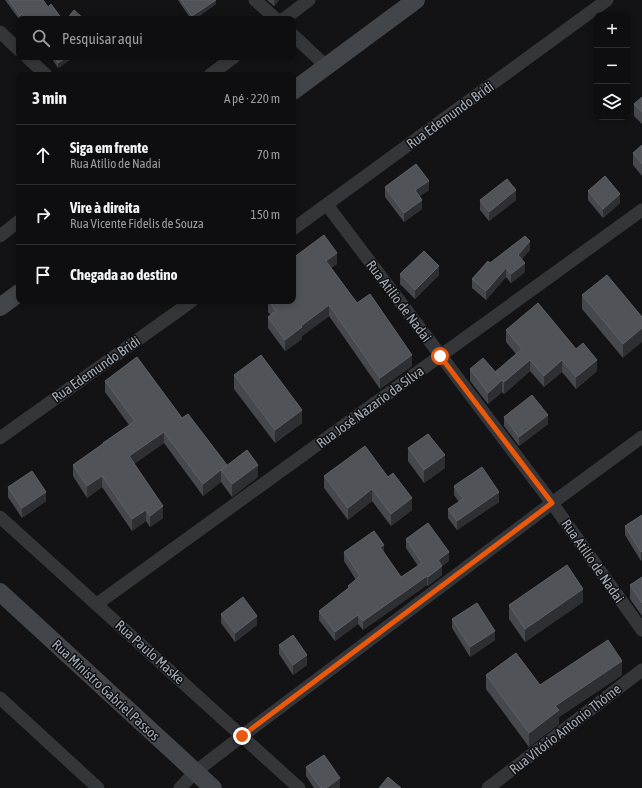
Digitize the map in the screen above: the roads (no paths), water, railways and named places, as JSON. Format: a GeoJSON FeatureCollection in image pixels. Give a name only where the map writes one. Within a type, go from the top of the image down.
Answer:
{"type":"FeatureCollection","features":[{"type":"Feature","properties":{"kind":"street"},"geometry":{"type":"LineString","coordinates":[[255,0],[273,16]]}},
{"type":"Feature","properties":{"kind":"street"},"geometry":{"type":"LineString","coordinates":[[288,16],[309,0]]}},
{"type":"Feature","properties":{"kind":"street"},"geometry":{"type":"LineString","coordinates":[[296,89],[416,0]]}},
{"type":"Feature","properties":{"kind":"street","name":"Rua Edemundo Bridi"},"geometry":{"type":"LineString","coordinates":[[296,227],[607,0]]}},
{"type":"Feature","properties":{"kind":"street"},"geometry":{"type":"LineString","coordinates":[[0,32],[16,47]]}},
{"type":"Feature","properties":{"kind":"street"},"geometry":{"type":"LineString","coordinates":[[296,38],[327,67]]}},
{"type":"Feature","properties":{"kind":"street"},"geometry":{"type":"LineString","coordinates":[[30,60],[43,72]]}},
{"type":"Feature","properties":{"kind":"street"},"geometry":{"type":"LineString","coordinates":[[214,72],[230,60]]}},
{"type":"Feature","properties":{"kind":"street","name":"Rua Atilio de Nadai"},"geometry":{"type":"LineString","coordinates":[[327,205],[552,503],[642,630]]}},
{"type":"Feature","properties":{"kind":"street","name":"Rua José Nazario da Silva"},"geometry":{"type":"LineString","coordinates":[[97,604],[642,210]]}},
{"type":"Feature","properties":{"kind":"street"},"geometry":{"type":"LineString","coordinates":[[0,236],[16,223]]}},
{"type":"Feature","properties":{"kind":"street"},"geometry":{"type":"LineString","coordinates":[[0,307],[16,295]]}},
{"type":"Feature","properties":{"kind":"street","name":"Rua Edemundo Bridi"},"geometry":{"type":"LineString","coordinates":[[0,438],[188,304]]}},
{"type":"Feature","properties":{"kind":"street"},"geometry":{"type":"LineString","coordinates":[[180,788],[195,772],[242,736],[642,437]]}},
{"type":"Feature","properties":{"kind":"street","name":"Rua Paulo Maske"},"geometry":{"type":"LineString","coordinates":[[0,517],[299,788]]}},
{"type":"Feature","properties":{"kind":"street","name":"Rua Ministro Gabriel Passos"},"geometry":{"type":"LineString","coordinates":[[0,592],[213,788]]}},
{"type":"Feature","properties":{"kind":"street","name":"Rua Vitório Antonio Thóme"},"geometry":{"type":"LineString","coordinates":[[488,788],[642,670]]}},
{"type":"Feature","properties":{"kind":"street"},"geometry":{"type":"LineString","coordinates":[[0,698],[98,788]]}}]}
